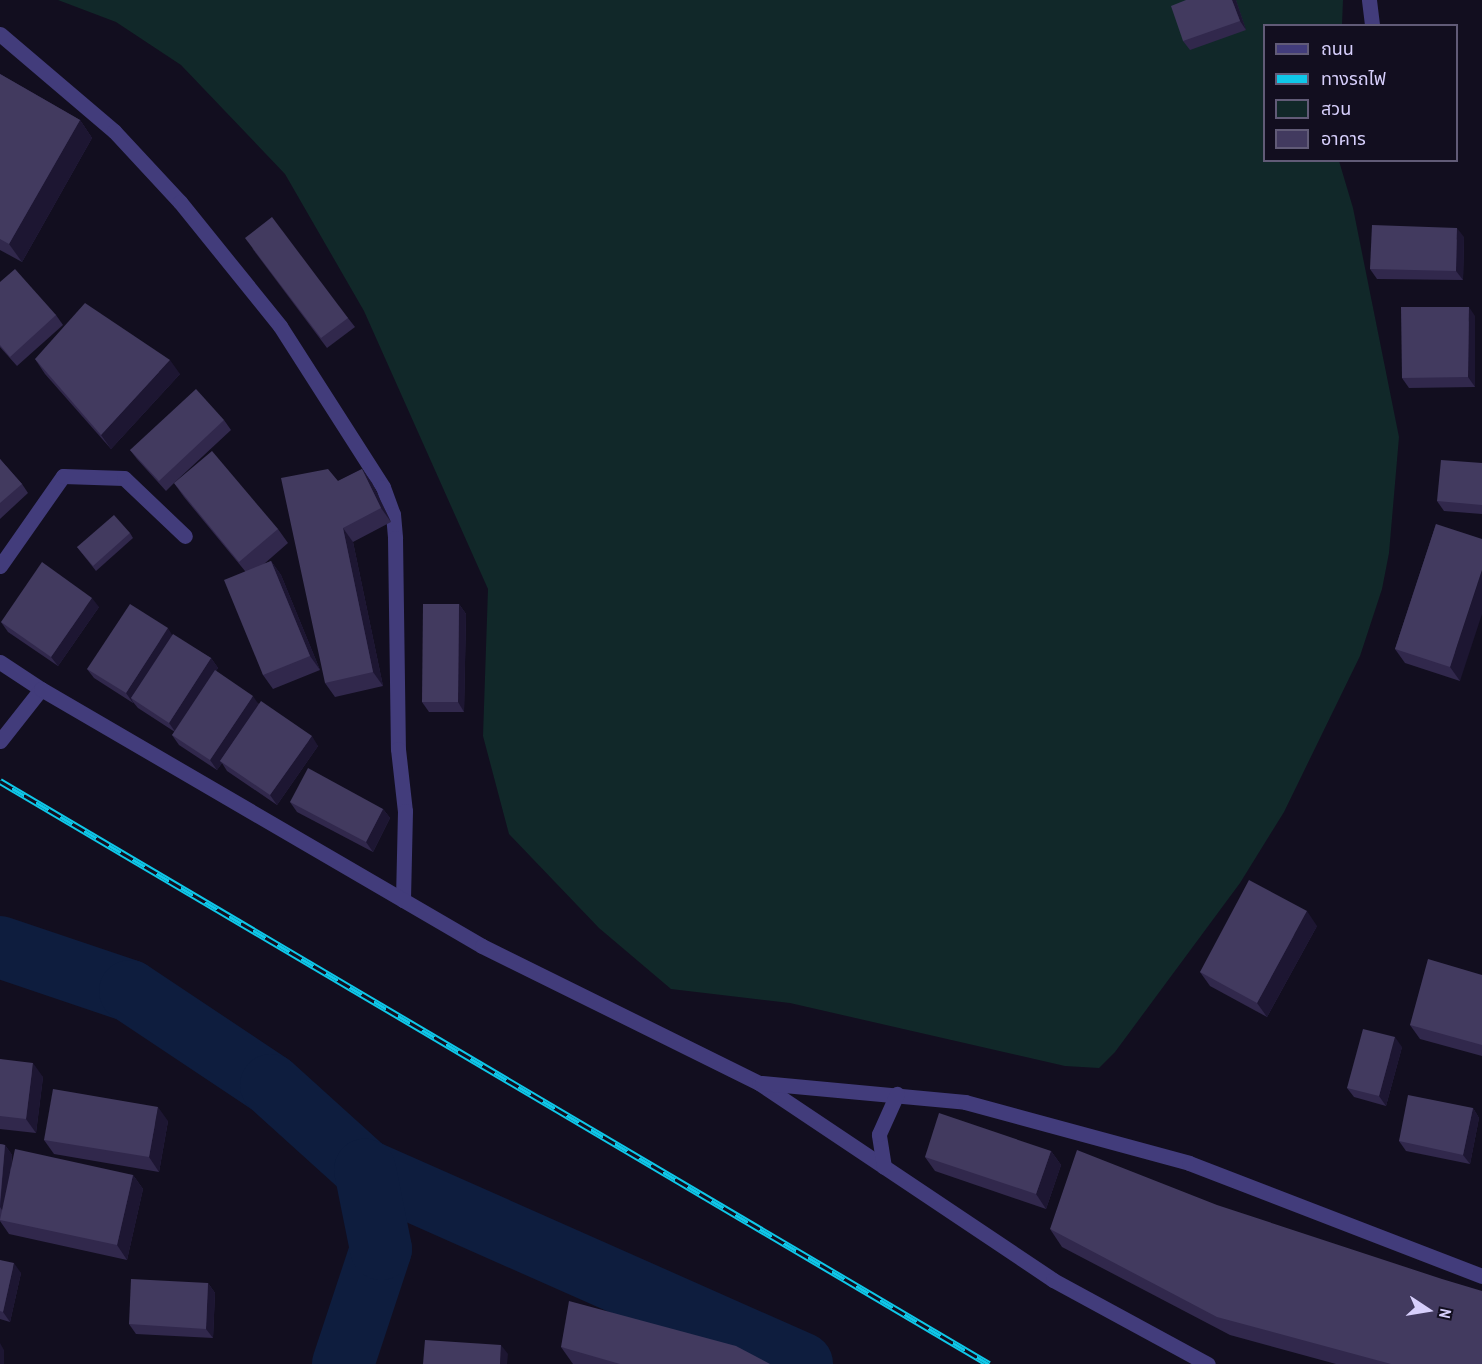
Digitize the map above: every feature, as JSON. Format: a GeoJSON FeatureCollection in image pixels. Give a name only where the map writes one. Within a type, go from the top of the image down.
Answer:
{"type":"FeatureCollection","features":[{"type":"Feature","properties":{"kind":"street"},"geometry":{"type":"LineString","coordinates":[[1369,0],[1372,24]]}},
{"type":"Feature","properties":{"kind":"street"},"geometry":{"type":"LineString","coordinates":[[0,34],[114,131],[180,202],[280,326],[383,487],[393,514],[395,538],[398,749],[405,811],[403,900]]}},
{"type":"Feature","properties":{"kind":"street"},"geometry":{"type":"LineString","coordinates":[[0,566],[63,476],[124,478],[185,536]]}},
{"type":"Feature","properties":{"kind":"street"},"geometry":{"type":"LineString","coordinates":[[0,662],[41,689],[482,946],[759,1083],[1053,1280],[1208,1364]]}},
{"type":"Feature","properties":{"kind":"street"},"geometry":{"type":"LineString","coordinates":[[0,741],[41,689]]}},
{"type":"Feature","properties":{"kind":"street"},"geometry":{"type":"LineString","coordinates":[[759,1083],[965,1102],[1189,1163],[1482,1276]]}},
{"type":"Feature","properties":{"kind":"street"},"geometry":{"type":"LineString","coordinates":[[884,1167],[879,1134],[897,1094]]}},
{"type":"Feature","properties":{"kind":"green space"},"geometry":{"type":"Polygon","coordinates":[[[58,0],[1343,0],[1342,24],[1263,24],[1263,162],[1339,162],[1353,208],[1399,437],[1389,553],[1382,589],[1360,656],[1284,812],[1240,883],[1115,1052],[1099,1068],[1065,1066],[790,1003],[671,989],[599,928],[509,834],[483,736],[488,589],[364,311],[285,174],[181,65],[116,22],[58,0]]]}},
{"type":"Feature","properties":{"kind":"building"},"geometry":{"type":"Polygon","coordinates":[[[1186,0],[1232,0],[1240,21],[1183,41],[1171,6],[1186,0]]]}},
{"type":"Feature","properties":{"kind":"building"},"geometry":{"type":"Polygon","coordinates":[[[0,74],[80,120],[9,244],[0,239],[0,74]]]}},
{"type":"Feature","properties":{"kind":"building"},"geometry":{"type":"Polygon","coordinates":[[[272,217],[348,318],[321,338],[245,238],[272,217]]]}},
{"type":"Feature","properties":{"kind":"building"},"geometry":{"type":"Polygon","coordinates":[[[1372,225],[1457,228],[1456,271],[1370,269],[1372,225]]]}},
{"type":"Feature","properties":{"kind":"building"},"geometry":{"type":"Polygon","coordinates":[[[15,269],[56,315],[10,357],[0,345],[0,282],[15,269]]]}},
{"type":"Feature","properties":{"kind":"building"},"geometry":{"type":"Polygon","coordinates":[[[85,303],[170,360],[101,435],[35,359],[85,303]]]}},
{"type":"Feature","properties":{"kind":"building"},"geometry":{"type":"Polygon","coordinates":[[[1401,307],[1469,307],[1468,377],[1402,378],[1401,307]]]}},
{"type":"Feature","properties":{"kind":"building"},"geometry":{"type":"Polygon","coordinates":[[[196,389],[224,420],[159,481],[130,450],[196,389]]]}},
{"type":"Feature","properties":{"kind":"building"},"geometry":{"type":"Polygon","coordinates":[[[212,451],[278,529],[239,562],[174,483],[212,451]]]}},
{"type":"Feature","properties":{"kind":"building"},"geometry":{"type":"Polygon","coordinates":[[[0,459],[22,484],[0,503],[0,459]]]}},
{"type":"Feature","properties":{"kind":"building"},"geometry":{"type":"Polygon","coordinates":[[[1441,460],[1482,463],[1482,505],[1437,501],[1441,460]]]}},
{"type":"Feature","properties":{"kind":"building"},"geometry":{"type":"Polygon","coordinates":[[[328,469],[338,481],[362,469],[381,508],[343,528],[373,672],[325,683],[281,478],[328,469]]]}},
{"type":"Feature","properties":{"kind":"building"},"geometry":{"type":"Polygon","coordinates":[[[114,515],[130,533],[93,566],[77,547],[114,515]]]}},
{"type":"Feature","properties":{"kind":"building"},"geometry":{"type":"Polygon","coordinates":[[[1436,524],[1482,539],[1482,570],[1450,667],[1395,649],[1436,524]]]}},
{"type":"Feature","properties":{"kind":"building"},"geometry":{"type":"Polygon","coordinates":[[[271,561],[310,656],[263,675],[224,580],[271,561]]]}},
{"type":"Feature","properties":{"kind":"building"},"geometry":{"type":"Polygon","coordinates":[[[42,562],[92,598],[51,657],[1,622],[42,562]]]}},
{"type":"Feature","properties":{"kind":"building"},"geometry":{"type":"Polygon","coordinates":[[[130,604],[168,628],[126,693],[87,669],[130,604]]]}},
{"type":"Feature","properties":{"kind":"building"},"geometry":{"type":"Polygon","coordinates":[[[423,604],[459,604],[458,702],[422,702],[423,604]]]}},
{"type":"Feature","properties":{"kind":"building"},"geometry":{"type":"Polygon","coordinates":[[[173,634],[211,658],[169,723],[131,698],[173,634]]]}},
{"type":"Feature","properties":{"kind":"building"},"geometry":{"type":"Polygon","coordinates":[[[215,670],[253,696],[210,760],[172,735],[215,670]]]}},
{"type":"Feature","properties":{"kind":"building"},"geometry":{"type":"Polygon","coordinates":[[[261,701],[312,736],[270,795],[220,761],[261,701]]]}},
{"type":"Feature","properties":{"kind":"building"},"geometry":{"type":"Polygon","coordinates":[[[308,768],[383,809],[366,842],[290,802],[308,768]]]}},
{"type":"Feature","properties":{"kind":"building"},"geometry":{"type":"Polygon","coordinates":[[[1249,880],[1307,911],[1257,1003],[1200,972],[1249,880]]]}},
{"type":"Feature","properties":{"kind":"building"},"geometry":{"type":"Polygon","coordinates":[[[1428,959],[1482,975],[1482,1045],[1410,1025],[1428,959]]]}},
{"type":"Feature","properties":{"kind":"building"},"geometry":{"type":"Polygon","coordinates":[[[1363,1029],[1395,1037],[1379,1096],[1347,1088],[1363,1029]]]}},
{"type":"Feature","properties":{"kind":"building"},"geometry":{"type":"Polygon","coordinates":[[[0,1059],[33,1063],[26,1119],[0,1116],[0,1059]]]}},
{"type":"Feature","properties":{"kind":"building"},"geometry":{"type":"Polygon","coordinates":[[[53,1089],[158,1107],[149,1157],[44,1140],[53,1089]]]}},
{"type":"Feature","properties":{"kind":"building"},"geometry":{"type":"Polygon","coordinates":[[[1408,1095],[1473,1108],[1463,1155],[1399,1141],[1408,1095]]]}},
{"type":"Feature","properties":{"kind":"building"},"geometry":{"type":"Polygon","coordinates":[[[939,1113],[1051,1151],[1036,1194],[925,1157],[939,1113]]]}},
{"type":"Feature","properties":{"kind":"building"},"geometry":{"type":"Polygon","coordinates":[[[0,1144],[5,1145],[0,1201],[0,1144]]]}},
{"type":"Feature","properties":{"kind":"building"},"geometry":{"type":"Polygon","coordinates":[[[15,1149],[133,1175],[117,1245],[0,1220],[15,1149]]]}},
{"type":"Feature","properties":{"kind":"building"},"geometry":{"type":"Polygon","coordinates":[[[1077,1150],[1217,1205],[1482,1291],[1482,1364],[1391,1364],[1217,1317],[1050,1229],[1077,1150]]]}},
{"type":"Feature","properties":{"kind":"building"},"geometry":{"type":"Polygon","coordinates":[[[0,1260],[14,1263],[3,1312],[0,1311],[0,1260]]]}},
{"type":"Feature","properties":{"kind":"building"},"geometry":{"type":"Polygon","coordinates":[[[131,1279],[208,1283],[206,1329],[129,1324],[131,1279]]]}},
{"type":"Feature","properties":{"kind":"building"},"geometry":{"type":"Polygon","coordinates":[[[569,1301],[736,1346],[770,1364],[620,1364],[561,1347],[569,1301]]]}},
{"type":"Feature","properties":{"kind":"building"},"geometry":{"type":"Polygon","coordinates":[[[425,1340],[501,1345],[500,1364],[423,1364],[425,1340]]]}},
{"type":"Feature","properties":{"kind":"waterway"},"geometry":{"type":"LineString","coordinates":[[0,947],[130,991],[271,1085],[365,1170],[802,1364]]}},
{"type":"Feature","properties":{"kind":"waterway"},"geometry":{"type":"LineString","coordinates":[[343,1364],[381,1249],[365,1170]]}},
{"type":"Feature","properties":{"kind":"railway"},"geometry":{"type":"LineString","coordinates":[[0,781],[989,1364]]}}]}
